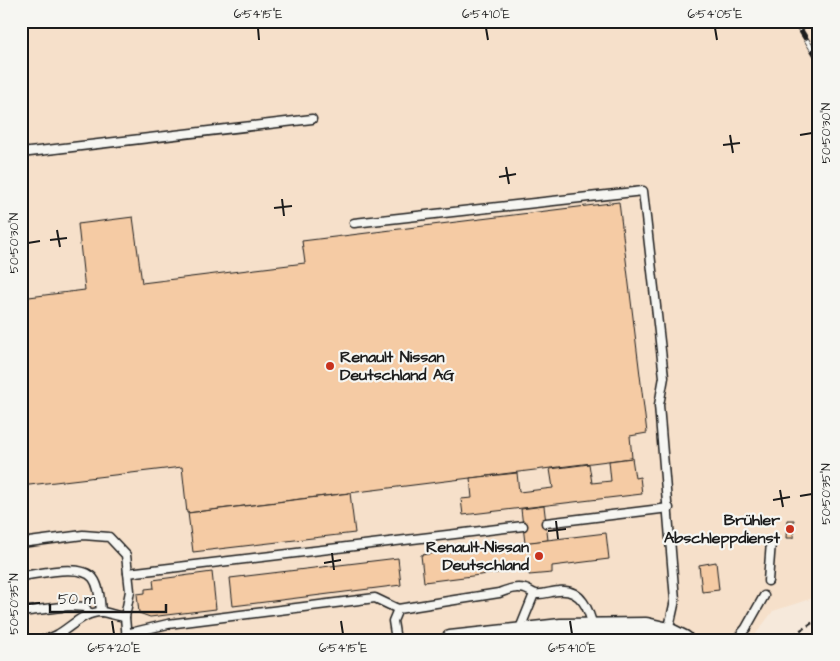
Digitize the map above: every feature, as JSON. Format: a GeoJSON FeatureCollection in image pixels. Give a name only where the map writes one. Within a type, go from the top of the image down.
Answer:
{"type":"FeatureCollection","features":[{"type":"Feature","properties":{"kind":"street"},"geometry":{"type":"LineString","coordinates":[[450,640],[561,628],[646,627],[676,636]]}},
{"type":"Feature","properties":{"kind":"lane"},"geometry":{"type":"LineString","coordinates":[[21,154],[312,119]]}},
{"type":"Feature","properties":{"kind":"lane"},"geometry":{"type":"LineString","coordinates":[[354,223],[643,191],[664,378],[659,405],[669,508],[676,636]]}},
{"type":"Feature","properties":{"kind":"lane"},"geometry":{"type":"LineString","coordinates":[[546,523],[669,508]]}},
{"type":"Feature","properties":{"kind":"lane"},"geometry":{"type":"LineString","coordinates":[[128,573],[523,526]]}},
{"type":"Feature","properties":{"kind":"lane"},"geometry":{"type":"LineString","coordinates":[[21,543],[84,535],[109,537],[126,555],[130,591],[125,617],[126,637],[168,624],[374,598],[398,608],[499,593],[511,588],[525,588],[534,594],[560,591],[573,592],[583,601],[589,611],[593,628]]}},
{"type":"Feature","properties":{"kind":"lane"},"geometry":{"type":"LineString","coordinates":[[768,581],[771,542]]}},
{"type":"Feature","properties":{"kind":"lane"},"geometry":{"type":"LineString","coordinates":[[21,576],[70,570],[83,571],[92,577],[97,585],[101,612]]}},
{"type":"Feature","properties":{"kind":"lane"},"geometry":{"type":"LineString","coordinates":[[518,633],[534,594]]}},
{"type":"Feature","properties":{"kind":"lane"},"geometry":{"type":"LineString","coordinates":[[736,640],[746,628],[764,596]]}},
{"type":"Feature","properties":{"kind":"lane"},"geometry":{"type":"LineString","coordinates":[[21,612],[69,606],[85,607],[89,614]]}},
{"type":"Feature","properties":{"kind":"lane"},"geometry":{"type":"LineString","coordinates":[[396,640],[393,621],[398,608]]}},
{"type":"Feature","properties":{"kind":"lane"},"geometry":{"type":"LineString","coordinates":[[42,640],[59,634],[89,614],[101,612],[125,617]]}},
{"type":"Feature","properties":{"kind":"path"},"geometry":{"type":"LineString","coordinates":[[785,640],[812,623],[819,623]]}},
{"type":"Feature","properties":{"kind":"shaded area"},"geometry":{"type":"Polygon","coordinates":[[[21,21],[819,21],[819,596],[773,611],[749,640],[21,640],[21,21]]]}},
{"type":"Feature","properties":{"kind":"building","name":"Renault Nissan Deutschland AG"},"geometry":{"type":"Polygon","coordinates":[[[619,202],[647,433],[630,436],[632,458],[187,513],[182,467],[21,486],[21,298],[85,290],[78,224],[133,217],[142,283],[305,263],[302,241],[619,202]]]}},
{"type":"Feature","properties":{"kind":"building"},"geometry":{"type":"Polygon","coordinates":[[[632,458],[635,478],[640,477],[642,494],[463,515],[461,499],[472,498],[470,478],[517,473],[519,492],[553,488],[550,469],[589,464],[592,483],[611,481],[609,461],[632,458]]]}},
{"type":"Feature","properties":{"kind":"building"},"geometry":{"type":"Polygon","coordinates":[[[350,493],[355,533],[193,552],[188,513],[350,493]]]}},
{"type":"Feature","properties":{"kind":"building"},"geometry":{"type":"Polygon","coordinates":[[[544,506],[548,540],[525,543],[521,509],[544,506]]]}},
{"type":"Feature","properties":{"kind":"building","name":"Brühler Abschleppdienst"},"geometry":{"type":"Polygon","coordinates":[[[787,520],[794,520],[793,538],[786,538],[787,520]]]}},
{"type":"Feature","properties":{"kind":"building"},"geometry":{"type":"Polygon","coordinates":[[[606,533],[609,559],[552,566],[552,573],[529,575],[528,569],[424,582],[421,555],[606,533]]]}},
{"type":"Feature","properties":{"kind":"building"},"geometry":{"type":"Polygon","coordinates":[[[398,558],[401,585],[233,606],[230,578],[398,558]]]}},
{"type":"Feature","properties":{"kind":"building"},"geometry":{"type":"Polygon","coordinates":[[[716,562],[719,590],[702,592],[699,565],[716,562]]]}},
{"type":"Feature","properties":{"kind":"building"},"geometry":{"type":"Polygon","coordinates":[[[212,572],[216,609],[150,617],[139,613],[137,594],[145,593],[145,589],[154,588],[153,580],[212,572]]]}},
{"type":"Feature","properties":{"kind":"railway"},"geometry":{"type":"LineString","coordinates":[[795,21],[819,60]]}},
{"type":"Feature","properties":{"kind":"place","name":"Renault Nissan Deutschland AG"},"geometry":{"type":"Point","coordinates":[330,366]}},
{"type":"Feature","properties":{"kind":"place","name":"Brühler Abschleppdienst"},"geometry":{"type":"Point","coordinates":[790,529]}},
{"type":"Feature","properties":{"kind":"place","name":"Renault-Nissan Deutschland"},"geometry":{"type":"Point","coordinates":[539,556]}}]}
